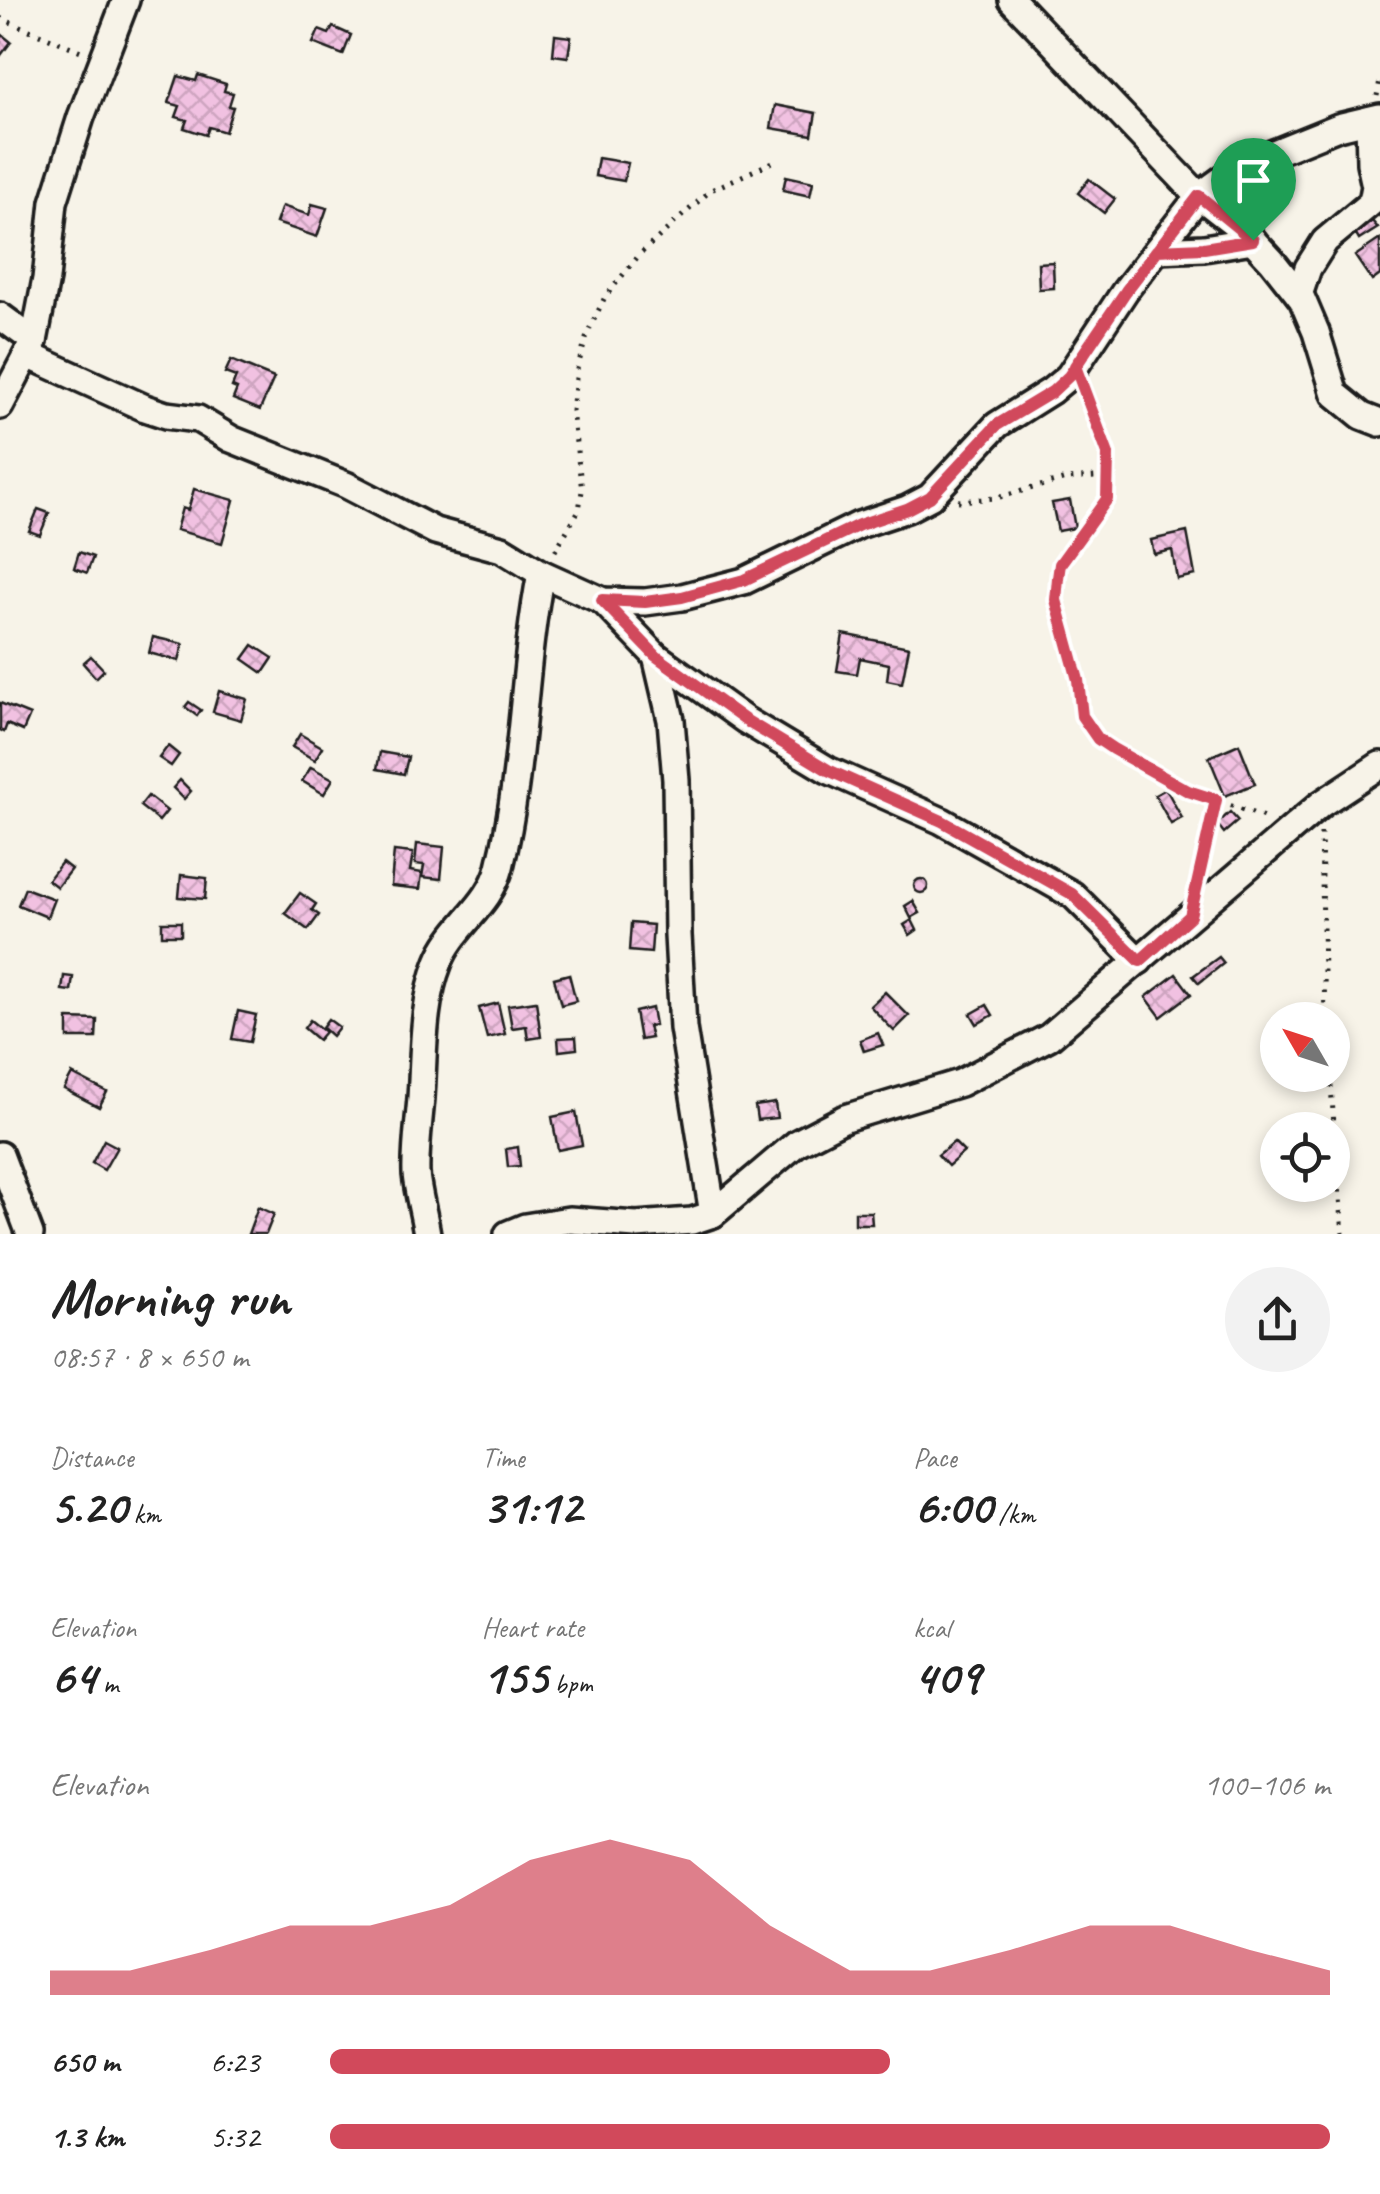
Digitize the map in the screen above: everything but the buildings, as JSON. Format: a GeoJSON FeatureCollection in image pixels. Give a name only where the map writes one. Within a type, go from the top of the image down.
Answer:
{"type":"FeatureCollection","features":[{"type":"Feature","properties":{"kind":"street"},"geometry":{"type":"LineString","coordinates":[[0,406],[31,348],[46,279],[54,202],[126,0]]}},
{"type":"Feature","properties":{"kind":"street"},"geometry":{"type":"LineString","coordinates":[[1012,0],[1199,196],[1253,240],[1299,295],[1316,332],[1335,394],[1362,416],[1380,423]]}},
{"type":"Feature","properties":{"kind":"street"},"geometry":{"type":"LineString","coordinates":[[0,316],[31,348],[144,408],[198,419],[230,439],[346,485],[435,531],[502,549],[542,573],[602,600],[645,602],[682,597],[744,580],[859,525],[930,497],[997,425],[1052,392],[1199,196],[1239,167],[1338,127],[1375,118],[1370,164],[1375,186],[1372,202],[1325,241],[1308,268],[1299,295]]}},
{"type":"Feature","properties":{"kind":"street"},"geometry":{"type":"LineString","coordinates":[[1157,250],[1253,240]]}},
{"type":"Feature","properties":{"kind":"street"},"geometry":{"type":"LineString","coordinates":[[427,1234],[416,1176],[416,1146],[432,986],[440,960],[491,890],[498,872],[516,782],[529,636],[542,573]]}},
{"type":"Feature","properties":{"kind":"street"},"geometry":{"type":"LineString","coordinates":[[602,600],[656,656],[745,720],[828,770],[942,821],[1072,894],[1140,961]]}},
{"type":"Feature","properties":{"kind":"street"},"geometry":{"type":"LineString","coordinates":[[656,656],[670,720],[676,780],[678,936],[698,1223]]}},
{"type":"Feature","properties":{"kind":"street"},"geometry":{"type":"LineString","coordinates":[[508,1234],[525,1227],[570,1220],[698,1223],[796,1143],[845,1118],[960,1082],[1049,1037],[1321,804],[1380,765]]}},
{"type":"Feature","properties":{"kind":"street"},"geometry":{"type":"LineString","coordinates":[[0,1155],[30,1234]]}},
{"type":"Feature","properties":{"kind":"path"},"geometry":{"type":"LineString","coordinates":[[0,18],[102,60]]}},
{"type":"Feature","properties":{"kind":"path"},"geometry":{"type":"LineString","coordinates":[[542,573],[580,510],[582,491],[572,410],[576,368],[605,297],[640,254],[711,190],[777,160]]}},
{"type":"Feature","properties":{"kind":"path"},"geometry":{"type":"LineString","coordinates":[[1075,366],[1108,454],[1107,499],[1060,564],[1058,578],[1056,600],[1078,680],[1082,716],[1098,739],[1188,791],[1292,830]]}},
{"type":"Feature","properties":{"kind":"path"},"geometry":{"type":"LineString","coordinates":[[930,497],[969,502],[1066,479],[1108,476]]}},
{"type":"Feature","properties":{"kind":"path"},"geometry":{"type":"LineString","coordinates":[[1190,916],[1216,800]]}},
{"type":"Feature","properties":{"kind":"path"},"geometry":{"type":"LineString","coordinates":[[1321,804],[1325,1002]]}},
{"type":"Feature","properties":{"kind":"path"},"geometry":{"type":"LineString","coordinates":[[1331,1092],[1343,1234]]}},
{"type":"Feature","properties":{"kind":"route"},"geometry":{"type":"LineString","coordinates":[[1253,240],[1199,196],[1126,291],[1099,328],[1075,366],[1108,454],[1109,486],[1107,499],[1060,564],[1058,578],[1056,600],[1078,680],[1082,716],[1098,739],[1113,749],[1188,791],[1216,800],[1190,916],[1140,961],[1072,894],[942,821],[828,770],[745,720],[656,656],[602,600],[645,602],[682,597],[744,580],[802,555],[834,536],[930,497],[997,425],[1052,392],[1069,376],[1075,366],[1099,328],[1126,291],[1157,250],[1204,248],[1253,240]]}}]}
